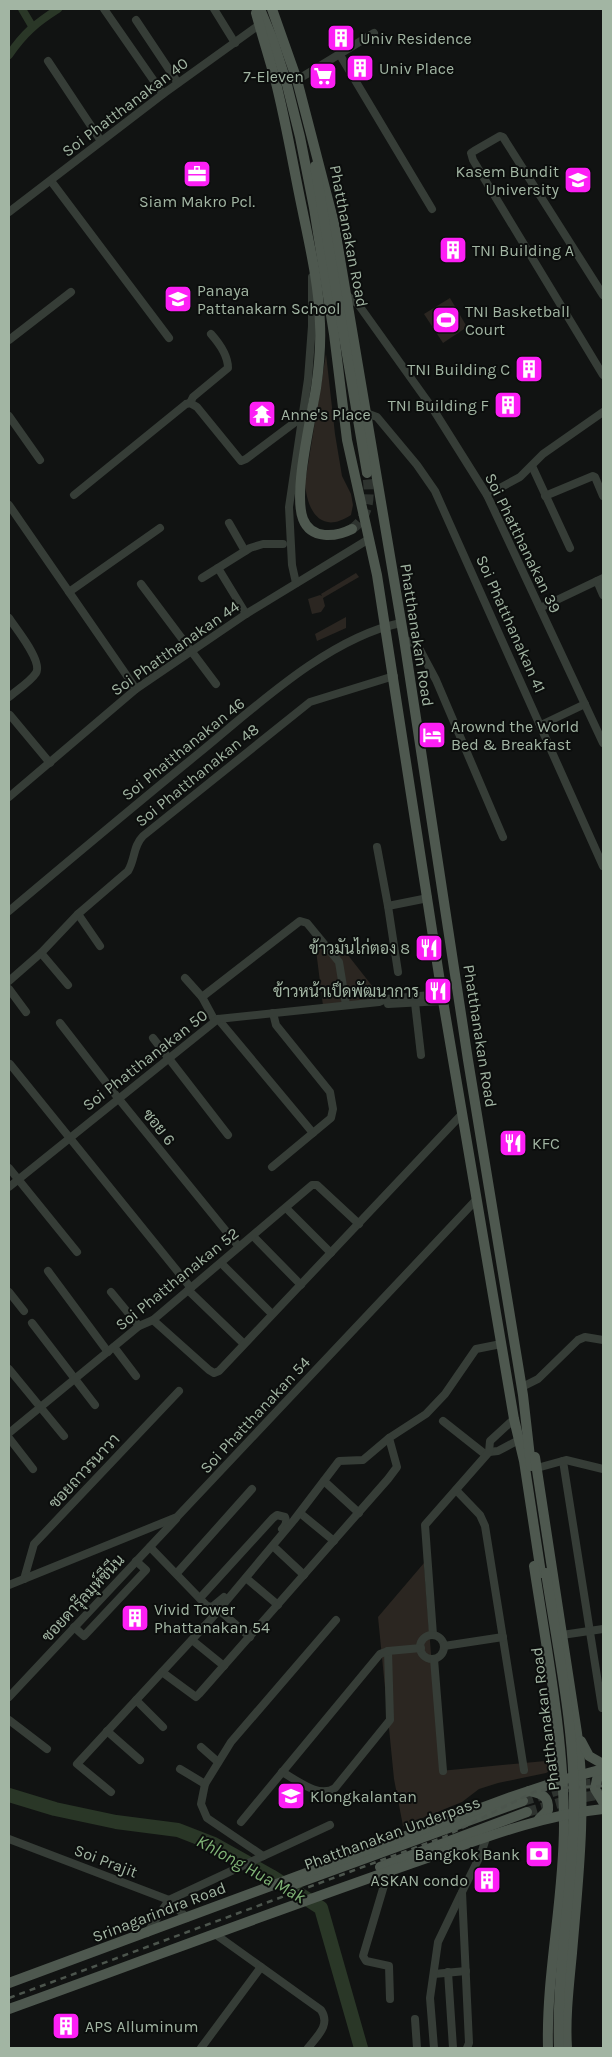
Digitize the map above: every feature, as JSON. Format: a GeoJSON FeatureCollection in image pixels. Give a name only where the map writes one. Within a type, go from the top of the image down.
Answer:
{"type":"FeatureCollection","features":[{"type":"Feature","properties":{"kind":"main road"},"geometry":{"type":"LineString","coordinates":[[255,9],[280,103],[313,265],[319,310],[320,347],[300,486],[300,510],[309,528],[322,535],[336,535],[352,529]]}},
{"type":"Feature","properties":{"kind":"main road","name":"Phatthanakan Road"},"geometry":{"type":"LineString","coordinates":[[260,9],[279,58],[300,137],[314,208],[334,334],[347,440],[386,626],[476,1200],[514,1419],[524,1461],[544,1573],[569,1726],[574,1792],[573,1841],[560,1998],[559,2048]]}},
{"type":"Feature","properties":{"kind":"main road","name":"Phatthanakan Road"},"geometry":{"type":"LineString","coordinates":[[272,9],[297,80],[334,223],[404,639],[466,1051],[527,1422],[530,1460],[566,1743],[569,1792],[568,1856],[555,2012],[554,2048]]}},
{"type":"Feature","properties":{"kind":"main road"},"geometry":{"type":"LineString","coordinates":[[312,136],[315,168],[366,473]]}},
{"type":"Feature","properties":{"kind":"main road","name":"Phatthanakan Road"},"geometry":{"type":"LineString","coordinates":[[514,1419],[515,1442],[562,1760],[563,1836],[549,2006],[548,2048]]}},
{"type":"Feature","properties":{"kind":"main road","name":"Phatthanakan Road"},"geometry":{"type":"LineString","coordinates":[[527,1422],[537,1468],[578,1733],[582,1774],[583,1811],[567,2008],[567,2048]]}},
{"type":"Feature","properties":{"kind":"main road"},"geometry":{"type":"LineString","coordinates":[[553,1690],[558,1693],[566,1692],[570,1686]]}},
{"type":"Feature","properties":{"kind":"main road"},"geometry":{"type":"LineString","coordinates":[[578,1733],[589,1756],[603,1764]]}},
{"type":"Feature","properties":{"kind":"main road"},"geometry":{"type":"LineString","coordinates":[[542,1786],[555,1773],[562,1760]]}},
{"type":"Feature","properties":{"kind":"main road"},"geometry":{"type":"LineString","coordinates":[[603,1771],[597,1779],[595,1789],[603,1802]]}},
{"type":"Feature","properties":{"kind":"main road","name":"Srinagarindra Road"},"geometry":{"type":"LineString","coordinates":[[9,1983],[214,1907],[270,1890],[542,1786],[582,1774],[603,1771]]}},
{"type":"Feature","properties":{"kind":"main road"},"geometry":{"type":"LineString","coordinates":[[528,1791],[540,1793],[549,1802],[548,1810],[538,1821]]}},
{"type":"Feature","properties":{"kind":"main road","name":"Phatthanakan Underpass"},"geometry":{"type":"LineString","coordinates":[[312,1874],[523,1801]]}},
{"type":"Feature","properties":{"kind":"main road"},"geometry":{"type":"LineString","coordinates":[[9,2009],[219,1933],[332,1888],[388,1872],[538,1821],[563,1814],[603,1809]]}},
{"type":"Feature","properties":{"kind":"main road","name":"Phatthanakan Underpass"},"geometry":{"type":"LineString","coordinates":[[332,1888],[527,1812]]}},
{"type":"Feature","properties":{"kind":"main road"},"geometry":{"type":"LineString","coordinates":[[538,1821],[555,1823],[563,1836]]}},
{"type":"Feature","properties":{"kind":"main road"},"geometry":{"type":"LineString","coordinates":[[560,1879],[570,1872],[578,1878]]}},
{"type":"Feature","properties":{"kind":"street"},"geometry":{"type":"LineString","coordinates":[[104,9],[163,94]]}},
{"type":"Feature","properties":{"kind":"street"},"geometry":{"type":"LineString","coordinates":[[214,9],[235,43]]}},
{"type":"Feature","properties":{"kind":"street"},"geometry":{"type":"LineString","coordinates":[[136,20],[178,83]]}},
{"type":"Feature","properties":{"kind":"street","name":"Soi Phatthanakan 40"},"geometry":{"type":"LineString","coordinates":[[9,212],[163,94],[259,25]]}},
{"type":"Feature","properties":{"kind":"street"},"geometry":{"type":"LineString","coordinates":[[297,80],[374,33]]}},
{"type":"Feature","properties":{"kind":"street"},"geometry":{"type":"LineString","coordinates":[[340,55],[432,209]]}},
{"type":"Feature","properties":{"kind":"street"},"geometry":{"type":"LineString","coordinates":[[48,61],[101,142]]}},
{"type":"Feature","properties":{"kind":"street"},"geometry":{"type":"LineString","coordinates":[[603,294],[503,137],[500,136],[474,151],[472,153],[473,160],[603,375]]}},
{"type":"Feature","properties":{"kind":"street"},"geometry":{"type":"LineString","coordinates":[[51,181],[169,338]]}},
{"type":"Feature","properties":{"kind":"street"},"geometry":{"type":"LineString","coordinates":[[296,583],[292,565],[289,507],[308,379],[312,335],[313,265]]}},
{"type":"Feature","properties":{"kind":"street"},"geometry":{"type":"LineString","coordinates":[[9,340],[71,292]]}},
{"type":"Feature","properties":{"kind":"street","name":"Soi Phatthanakan 39"},"geometry":{"type":"LineString","coordinates":[[346,294],[358,304],[433,409],[487,495],[603,743]]}},
{"type":"Feature","properties":{"kind":"street"},"geometry":{"type":"LineString","coordinates":[[74,495],[180,407],[190,403],[193,397],[228,368],[228,362],[220,345],[211,334]]}},
{"type":"Feature","properties":{"kind":"street"},"geometry":{"type":"LineString","coordinates":[[190,403],[197,407],[241,461],[302,418]]}},
{"type":"Feature","properties":{"kind":"street"},"geometry":{"type":"LineString","coordinates":[[487,495],[520,477],[543,454],[603,412]]}},
{"type":"Feature","properties":{"kind":"street","name":"Soi Phatthanakan 41"},"geometry":{"type":"LineString","coordinates":[[366,413],[377,417],[417,465],[435,491],[603,866]]}},
{"type":"Feature","properties":{"kind":"street"},"geometry":{"type":"LineString","coordinates":[[9,416],[40,460]]}},
{"type":"Feature","properties":{"kind":"street"},"geometry":{"type":"LineString","coordinates":[[532,466],[570,548]]}},
{"type":"Feature","properties":{"kind":"street"},"geometry":{"type":"LineString","coordinates":[[545,496],[593,476],[603,496]]}},
{"type":"Feature","properties":{"kind":"street"},"geometry":{"type":"LineString","coordinates":[[9,505],[136,689]]}},
{"type":"Feature","properties":{"kind":"street"},"geometry":{"type":"LineString","coordinates":[[228,523],[245,551]]}},
{"type":"Feature","properties":{"kind":"street"},"geometry":{"type":"LineString","coordinates":[[68,592],[160,528]]}},
{"type":"Feature","properties":{"kind":"street","name":"Soi Phatthanakan 44"},"geometry":{"type":"LineString","coordinates":[[9,797],[136,689],[246,614],[369,539]]}},
{"type":"Feature","properties":{"kind":"street"},"geometry":{"type":"LineString","coordinates":[[202,578],[245,551],[263,544],[283,544]]}},
{"type":"Feature","properties":{"kind":"street"},"geometry":{"type":"LineString","coordinates":[[218,568],[246,614]]}},
{"type":"Feature","properties":{"kind":"street"},"geometry":{"type":"LineString","coordinates":[[540,608],[600,579],[603,594]]}},
{"type":"Feature","properties":{"kind":"street"},"geometry":{"type":"LineString","coordinates":[[142,584],[216,684]]}},
{"type":"Feature","properties":{"kind":"street"},"geometry":{"type":"LineString","coordinates":[[9,618],[36,658],[38,668],[34,675],[9,697]]}},
{"type":"Feature","properties":{"kind":"street","name":"Soi Phatthanakan 46"},"geometry":{"type":"LineString","coordinates":[[9,910],[296,674],[356,639],[386,626],[401,623]]}},
{"type":"Feature","properties":{"kind":"street"},"geometry":{"type":"LineString","coordinates":[[404,639],[414,644],[420,650],[436,680],[503,838]]}},
{"type":"Feature","properties":{"kind":"street","name":"Soi Phatthanakan 48"},"geometry":{"type":"LineString","coordinates":[[9,981],[42,953],[78,914],[128,871],[131,867],[136,845],[143,836],[310,702],[394,676]]}},
{"type":"Feature","properties":{"kind":"street"},"geometry":{"type":"LineString","coordinates":[[541,725],[585,704]]}},
{"type":"Feature","properties":{"kind":"street"},"geometry":{"type":"LineString","coordinates":[[10,715],[50,763]]}},
{"type":"Feature","properties":{"kind":"street"},"geometry":{"type":"LineString","coordinates":[[377,847],[398,972]]}},
{"type":"Feature","properties":{"kind":"street"},"geometry":{"type":"LineString","coordinates":[[388,906],[428,898]]}},
{"type":"Feature","properties":{"kind":"street"},"geometry":{"type":"LineString","coordinates":[[78,914],[100,946]]}},
{"type":"Feature","properties":{"kind":"street"},"geometry":{"type":"LineString","coordinates":[[202,997],[298,922],[303,921],[307,923],[339,962],[346,1005]]}},
{"type":"Feature","properties":{"kind":"street"},"geometry":{"type":"LineString","coordinates":[[42,953],[68,985]]}},
{"type":"Feature","properties":{"kind":"street"},"geometry":{"type":"LineString","coordinates":[[185,978],[202,997],[216,1020],[314,1133]]}},
{"type":"Feature","properties":{"kind":"street"},"geometry":{"type":"LineString","coordinates":[[9,989],[26,1012]]}},
{"type":"Feature","properties":{"kind":"street","name":"Soi Phatthanakan 50"},"geometry":{"type":"LineString","coordinates":[[379,1002],[387,1004],[415,1003],[443,997]]}},
{"type":"Feature","properties":{"kind":"street","name":"Soi Phatthanakan 50"},"geometry":{"type":"LineString","coordinates":[[9,1187],[216,1020],[379,1002],[386,999],[443,997]]}},
{"type":"Feature","properties":{"kind":"street"},"geometry":{"type":"LineString","coordinates":[[415,1003],[421,1054]]}},
{"type":"Feature","properties":{"kind":"street"},"geometry":{"type":"LineString","coordinates":[[272,1167],[332,1118],[333,1109],[330,1092],[276,1025],[273,1013]]}},
{"type":"Feature","properties":{"kind":"street","name":"ซอย 6"},"geometry":{"type":"LineString","coordinates":[[60,1023],[118,1098],[239,1247]]}},
{"type":"Feature","properties":{"kind":"street"},"geometry":{"type":"LineString","coordinates":[[153,1038],[228,1135]]}},
{"type":"Feature","properties":{"kind":"street"},"geometry":{"type":"LineString","coordinates":[[10,1064],[190,1289],[243,1344]]}},
{"type":"Feature","properties":{"kind":"street"},"geometry":{"type":"LineString","coordinates":[[153,1320],[214,1373],[219,1371],[462,1114]]}},
{"type":"Feature","properties":{"kind":"street"},"geometry":{"type":"LineString","coordinates":[[9,1168],[77,1252]]}},
{"type":"Feature","properties":{"kind":"street","name":"Soi Phatthanakan 52"},"geometry":{"type":"LineString","coordinates":[[9,1433],[139,1326],[153,1320],[312,1185],[316,1184],[359,1224]]}},
{"type":"Feature","properties":{"kind":"street","name":"Soi Phatthanakan 54"},"geometry":{"type":"LineString","coordinates":[[9,1585],[177,1517],[476,1200]]}},
{"type":"Feature","properties":{"kind":"street"},"geometry":{"type":"LineString","coordinates":[[286,1208],[331,1253]]}},
{"type":"Feature","properties":{"kind":"street"},"geometry":{"type":"LineString","coordinates":[[253,1236],[301,1285]]}},
{"type":"Feature","properties":{"kind":"street"},"geometry":{"type":"LineString","coordinates":[[221,1263],[272,1314]]}},
{"type":"Feature","properties":{"kind":"street"},"geometry":{"type":"LineString","coordinates":[[48,1271],[111,1349],[136,1376]]}},
{"type":"Feature","properties":{"kind":"street"},"geometry":{"type":"LineString","coordinates":[[9,1292],[24,1311]]}},
{"type":"Feature","properties":{"kind":"street"},"geometry":{"type":"LineString","coordinates":[[112,1292],[139,1326]]}},
{"type":"Feature","properties":{"kind":"street"},"geometry":{"type":"LineString","coordinates":[[32,1324],[95,1405]]}},
{"type":"Feature","properties":{"kind":"street"},"geometry":{"type":"LineString","coordinates":[[522,1387],[538,1379],[578,1340],[585,1337],[603,1340]]}},
{"type":"Feature","properties":{"kind":"street"},"geometry":{"type":"LineString","coordinates":[[111,1792],[77,1764],[219,1610],[300,1513],[339,1461],[364,1460],[389,1438],[426,1414],[445,1394],[476,1349],[501,1344]]}},
{"type":"Feature","properties":{"kind":"street"},"geometry":{"type":"LineString","coordinates":[[9,1369],[64,1436]]}},
{"type":"Feature","properties":{"kind":"street","name":"ซอยถาวรนาวา"},"geometry":{"type":"LineString","coordinates":[[24,1579],[34,1544],[179,1390]]}},
{"type":"Feature","properties":{"kind":"street"},"geometry":{"type":"LineString","coordinates":[[432,1635],[424,1527],[487,1454],[490,1441],[514,1419]]}},
{"type":"Feature","properties":{"kind":"street"},"geometry":{"type":"LineString","coordinates":[[443,1421],[487,1454]]}},
{"type":"Feature","properties":{"kind":"street"},"geometry":{"type":"LineString","coordinates":[[9,1438],[33,1469]]}},
{"type":"Feature","properties":{"kind":"street"},"geometry":{"type":"LineString","coordinates":[[162,1672],[196,1697],[359,1513],[397,1467],[389,1438]]}},
{"type":"Feature","properties":{"kind":"street"},"geometry":{"type":"LineString","coordinates":[[487,1454],[498,1451],[515,1442]]}},
{"type":"Feature","properties":{"kind":"street"},"geometry":{"type":"LineString","coordinates":[[537,1468],[566,1460],[603,1469]]}},
{"type":"Feature","properties":{"kind":"street"},"geometry":{"type":"LineString","coordinates":[[563,1461],[602,1708]]}},
{"type":"Feature","properties":{"kind":"street"},"geometry":{"type":"LineString","coordinates":[[324,1481],[359,1513]]}},
{"type":"Feature","properties":{"kind":"street"},"geometry":{"type":"LineString","coordinates":[[177,1573],[252,1490]]}},
{"type":"Feature","properties":{"kind":"street"},"geometry":{"type":"LineString","coordinates":[[456,1490],[480,1515],[485,1523],[524,1770]]}},
{"type":"Feature","properties":{"kind":"street"},"geometry":{"type":"LineString","coordinates":[[300,1513],[334,1541]]}},
{"type":"Feature","properties":{"kind":"street"},"geometry":{"type":"LineString","coordinates":[[150,1547],[207,1606],[212,1607],[217,1604],[286,1525],[285,1517],[277,1515],[273,1518],[200,1598]]}},
{"type":"Feature","properties":{"kind":"street","name":"ซอยดารุ๊ลมุห์ซีนีน"},"geometry":{"type":"LineString","coordinates":[[9,1697],[177,1517]]}},
{"type":"Feature","properties":{"kind":"street"},"geometry":{"type":"LineString","coordinates":[[273,1546],[304,1575]]}},
{"type":"Feature","properties":{"kind":"street"},"geometry":{"type":"LineString","coordinates":[[74,1627],[84,1636],[146,1570],[136,1561]]}},
{"type":"Feature","properties":{"kind":"street"},"geometry":{"type":"LineString","coordinates":[[246,1578],[278,1605]]}},
{"type":"Feature","properties":{"kind":"street"},"geometry":{"type":"LineString","coordinates":[[219,1610],[250,1637]]}},
{"type":"Feature","properties":{"kind":"street"},"geometry":{"type":"LineString","coordinates":[[264,1856],[207,1818],[201,1804],[205,1784],[231,1742],[336,1620]]}},
{"type":"Feature","properties":{"kind":"street"},"geometry":{"type":"LineString","coordinates":[[562,1635],[603,1629]]}},
{"type":"Feature","properties":{"kind":"street"},"geometry":{"type":"LineString","coordinates":[[432,1635],[441,1639],[444,1646],[442,1654],[434,1658],[425,1656],[421,1648],[424,1639],[432,1635]]}},
{"type":"Feature","properties":{"kind":"street"},"geometry":{"type":"LineString","coordinates":[[444,1646],[503,1637]]}},
{"type":"Feature","properties":{"kind":"street"},"geometry":{"type":"LineString","coordinates":[[192,1640],[224,1666]]}},
{"type":"Feature","properties":{"kind":"street"},"geometry":{"type":"LineString","coordinates":[[241,1822],[380,1654],[388,1651],[421,1648]]}},
{"type":"Feature","properties":{"kind":"street"},"geometry":{"type":"LineString","coordinates":[[282,1772],[317,1791],[329,1792],[335,1788],[390,1720],[388,1651]]}},
{"type":"Feature","properties":{"kind":"street"},"geometry":{"type":"LineString","coordinates":[[434,1658],[443,1771]]}},
{"type":"Feature","properties":{"kind":"street"},"geometry":{"type":"LineString","coordinates":[[136,1700],[163,1727]]}},
{"type":"Feature","properties":{"kind":"street"},"geometry":{"type":"LineString","coordinates":[[9,1720],[47,1749]]}},
{"type":"Feature","properties":{"kind":"street"},"geometry":{"type":"LineString","coordinates":[[107,1732],[140,1760]]}},
{"type":"Feature","properties":{"kind":"street"},"geometry":{"type":"LineString","coordinates":[[201,1747],[218,1762]]}},
{"type":"Feature","properties":{"kind":"street"},"geometry":{"type":"LineString","coordinates":[[180,1769],[205,1784]]}},
{"type":"Feature","properties":{"kind":"street"},"geometry":{"type":"LineString","coordinates":[[147,1933],[169,1900],[330,1825]]}},
{"type":"Feature","properties":{"kind":"street"},"geometry":{"type":"LineString","coordinates":[[434,2048],[430,1998],[438,1942],[481,1854],[486,1838]]}},
{"type":"Feature","properties":{"kind":"street","name":"Soi Prajit"},"geometry":{"type":"LineString","coordinates":[[9,1839],[169,1900],[187,1918]]}},
{"type":"Feature","properties":{"kind":"street"},"geometry":{"type":"LineString","coordinates":[[388,1872],[363,1956],[366,1961],[389,1966],[390,1999]]}},
{"type":"Feature","properties":{"kind":"street"},"geometry":{"type":"LineString","coordinates":[[462,1892],[469,2043],[467,2048]]}},
{"type":"Feature","properties":{"kind":"street"},"geometry":{"type":"LineString","coordinates":[[219,1933],[261,1967],[321,2010],[324,2015],[325,2026],[308,2048]]}},
{"type":"Feature","properties":{"kind":"street"},"geometry":{"type":"LineString","coordinates":[[202,2048],[261,1967]]}},
{"type":"Feature","properties":{"kind":"street"},"geometry":{"type":"LineString","coordinates":[[434,1974],[466,1971]]}},
{"type":"Feature","properties":{"kind":"street"},"geometry":{"type":"LineString","coordinates":[[448,1972],[453,2048]]}},
{"type":"Feature","properties":{"kind":"street"},"geometry":{"type":"LineString","coordinates":[[415,2019],[418,2048]]}},
{"type":"Feature","properties":{"kind":"shaded area","name":"TNI Basketball Court"},"geometry":{"type":"Polygon","coordinates":[[[450,298],[467,327],[443,343],[424,314],[450,298]]]}},
{"type":"Feature","properties":{"kind":"shaded area"},"geometry":{"type":"Polygon","coordinates":[[[326,354],[342,476],[351,494],[353,505],[351,515],[340,521],[331,522],[324,521],[313,511],[306,493],[305,483],[326,354]]]}},
{"type":"Feature","properties":{"kind":"shaded area"},"geometry":{"type":"Polygon","coordinates":[[[356,573],[359,577],[323,598],[325,606],[321,612],[312,614],[308,599],[322,596],[321,594],[356,573]]]}},
{"type":"Feature","properties":{"kind":"shaded area"},"geometry":{"type":"Polygon","coordinates":[[[346,617],[346,628],[317,641],[315,634],[346,617]]]}},
{"type":"Feature","properties":{"kind":"shaded area"},"geometry":{"type":"Polygon","coordinates":[[[320,939],[331,950],[340,945],[380,996],[375,1000],[323,1006],[315,942],[320,939]]]}},
{"type":"Feature","properties":{"kind":"shaded area"},"geometry":{"type":"Polygon","coordinates":[[[424,1563],[440,1771],[556,1760],[557,1766],[546,1773],[479,1789],[462,1802],[403,1826],[394,1779],[378,1617],[424,1563]]]}},
{"type":"Feature","properties":{"kind":"waterway"},"geometry":{"type":"LineString","coordinates":[[22,9],[32,26]]}},
{"type":"Feature","properties":{"kind":"waterway"},"geometry":{"type":"LineString","coordinates":[[9,55],[31,29],[58,9]]}},
{"type":"Feature","properties":{"kind":"waterway","name":"Khlong Hua Mak"},"geometry":{"type":"LineString","coordinates":[[9,1795],[55,1809],[116,1822],[178,1830],[214,1844],[271,1876],[321,1908],[361,2048]]}},
{"type":"Feature","properties":{"kind":"tunnel"},"geometry":{"type":"LineString","coordinates":[[352,529],[363,517],[368,504],[367,473]]}},
{"type":"Feature","properties":{"kind":"tunnel"},"geometry":{"type":"LineString","coordinates":[[523,1801],[572,1786],[603,1782]]}},
{"type":"Feature","properties":{"kind":"tunnel"},"geometry":{"type":"LineString","coordinates":[[527,1812],[573,1799],[603,1794]]}},
{"type":"Feature","properties":{"kind":"railway"},"geometry":{"type":"LineString","coordinates":[[9,1998],[444,1837],[534,1792],[554,1788],[603,1786]]}},
{"type":"Feature","properties":{"kind":"place","name":"Univ Residence"},"geometry":{"type":"Point","coordinates":[341,38]}},
{"type":"Feature","properties":{"kind":"place","name":"Univ Place"},"geometry":{"type":"Point","coordinates":[360,68]}},
{"type":"Feature","properties":{"kind":"place","name":"7-Eleven"},"geometry":{"type":"Point","coordinates":[323,76]}},
{"type":"Feature","properties":{"kind":"place","name":"Siam Makro Pcl."},"geometry":{"type":"Point","coordinates":[197,174]}},
{"type":"Feature","properties":{"kind":"place","name":"Kasem Bundit University"},"geometry":{"type":"Point","coordinates":[578,180]}},
{"type":"Feature","properties":{"kind":"place","name":"TNI Building A"},"geometry":{"type":"Point","coordinates":[453,250]}},
{"type":"Feature","properties":{"kind":"place","name":"Panaya Pattanakarn School"},"geometry":{"type":"Point","coordinates":[178,299]}},
{"type":"Feature","properties":{"kind":"place","name":"TNI Basketball Court"},"geometry":{"type":"Point","coordinates":[446,320]}},
{"type":"Feature","properties":{"kind":"place","name":"TNI Building C"},"geometry":{"type":"Point","coordinates":[529,369]}},
{"type":"Feature","properties":{"kind":"place","name":"TNI Building F"},"geometry":{"type":"Point","coordinates":[508,405]}},
{"type":"Feature","properties":{"kind":"place","name":"Anne's Place"},"geometry":{"type":"Point","coordinates":[262,414]}},
{"type":"Feature","properties":{"kind":"place","name":"Arownd the World Bed & Breakfast"},"geometry":{"type":"Point","coordinates":[432,735]}},
{"type":"Feature","properties":{"kind":"place","name":"ข้าวมันไก่ตอง 8"},"geometry":{"type":"Point","coordinates":[429,948]}},
{"type":"Feature","properties":{"kind":"place","name":"ข้าวหน้าเป็ดพัฒนาการ"},"geometry":{"type":"Point","coordinates":[438,991]}},
{"type":"Feature","properties":{"kind":"place","name":"KFC"},"geometry":{"type":"Point","coordinates":[513,1143]}},
{"type":"Feature","properties":{"kind":"place","name":"Vivid Tower Phattanakan 54"},"geometry":{"type":"Point","coordinates":[135,1618]}},
{"type":"Feature","properties":{"kind":"place","name":"Klongkalantan"},"geometry":{"type":"Point","coordinates":[291,1796]}},
{"type":"Feature","properties":{"kind":"place","name":"Bangkok Bank"},"geometry":{"type":"Point","coordinates":[539,1854]}},
{"type":"Feature","properties":{"kind":"place","name":"ASKAN condo"},"geometry":{"type":"Point","coordinates":[487,1880]}},
{"type":"Feature","properties":{"kind":"place","name":"APS Alluminum"},"geometry":{"type":"Point","coordinates":[66,2026]}}]}
